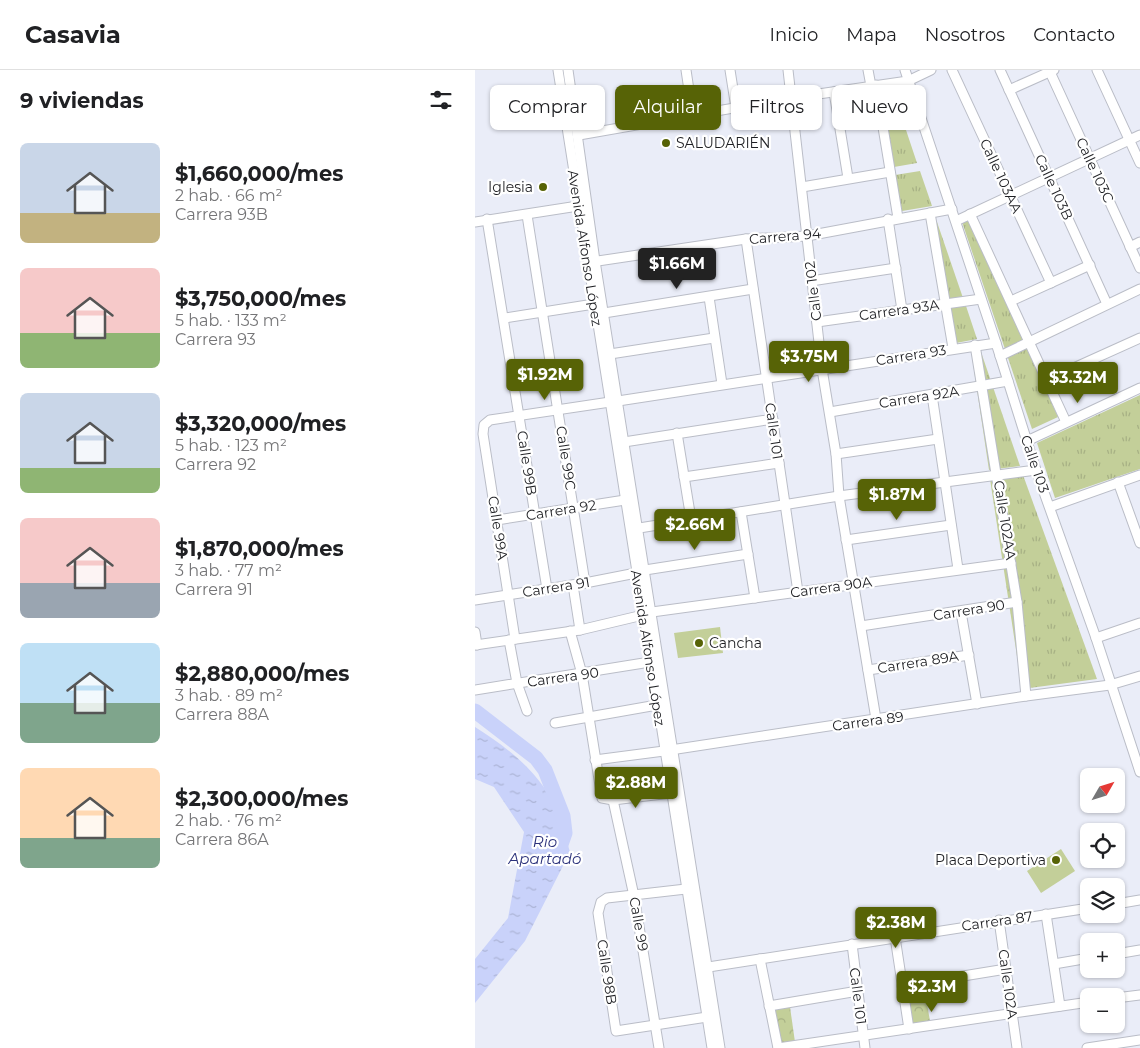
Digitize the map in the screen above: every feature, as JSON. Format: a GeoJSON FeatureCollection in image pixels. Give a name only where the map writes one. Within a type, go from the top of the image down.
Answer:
{"type":"FeatureCollection","features":[{"type":"Feature","properties":{"kind":"street","name":"Avenida Alfonso López"},"geometry":{"type":"LineString","coordinates":[[558,70],[576,157],[591,262],[594,304],[624,442],[634,529],[703,968],[711,1048]]}},
{"type":"Feature","properties":{"kind":"street","name":"Avenida Alfonso López"},"geometry":{"type":"LineString","coordinates":[[568,70],[579,136],[576,157],[579,206],[604,313],[625,500],[634,529]]}},
{"type":"Feature","properties":{"kind":"street"},"geometry":{"type":"LineString","coordinates":[[686,70],[688,85]]}},
{"type":"Feature","properties":{"kind":"street"},"geometry":{"type":"LineString","coordinates":[[729,70],[732,85]]}},
{"type":"Feature","properties":{"kind":"street","name":"Calle 102"},"geometry":{"type":"LineString","coordinates":[[788,70],[790,85]]}},
{"type":"Feature","properties":{"kind":"street"},"geometry":{"type":"LineString","coordinates":[[868,70],[873,85]]}},
{"type":"Feature","properties":{"kind":"street","name":"Calle 103"},"geometry":{"type":"LineString","coordinates":[[905,70],[956,220],[1036,470],[1096,638],[1140,771]]}},
{"type":"Feature","properties":{"kind":"street"},"geometry":{"type":"LineString","coordinates":[[880,85],[908,81],[931,70]]}},
{"type":"Feature","properties":{"kind":"street","name":"Calle 103AA"},"geometry":{"type":"LineString","coordinates":[[952,70],[1051,283]]}},
{"type":"Feature","properties":{"kind":"street","name":"Calle 103B"},"geometry":{"type":"LineString","coordinates":[[1000,70],[1107,304]]}},
{"type":"Feature","properties":{"kind":"street"},"geometry":{"type":"LineString","coordinates":[[1097,70],[1140,163]]}},
{"type":"Feature","properties":{"kind":"street"},"geometry":{"type":"LineString","coordinates":[[1009,90],[1052,71]]}},
{"type":"Feature","properties":{"kind":"street","name":"Calle 103C"},"geometry":{"type":"LineString","coordinates":[[1052,71],[1089,158],[1140,268]]}},
{"type":"Feature","properties":{"kind":"street"},"geometry":{"type":"LineString","coordinates":[[579,136],[615,130]]}},
{"type":"Feature","properties":{"kind":"street","name":"Calle 102"},"geometry":{"type":"LineString","coordinates":[[795,130],[811,281],[822,369],[836,454],[839,496],[876,720]]}},
{"type":"Feature","properties":{"kind":"street"},"geometry":{"type":"LineString","coordinates":[[840,130],[848,178]]}},
{"type":"Feature","properties":{"kind":"street"},"geometry":{"type":"LineString","coordinates":[[882,130],[898,218]]}},
{"type":"Feature","properties":{"kind":"street"},"geometry":{"type":"LineString","coordinates":[[956,220],[1140,135]]}},
{"type":"Feature","properties":{"kind":"street"},"geometry":{"type":"LineString","coordinates":[[802,187],[890,172]]}},
{"type":"Feature","properties":{"kind":"street"},"geometry":{"type":"LineString","coordinates":[[475,222],[579,206]]}},
{"type":"Feature","properties":{"kind":"street","name":"Carrera 94"},"geometry":{"type":"LineString","coordinates":[[591,262],[745,239],[807,236],[888,219],[952,209]]}},
{"type":"Feature","properties":{"kind":"street"},"geometry":{"type":"LineString","coordinates":[[930,212],[944,304],[953,348]]}},
{"type":"Feature","properties":{"kind":"street"},"geometry":{"type":"LineString","coordinates":[[970,214],[1066,422]]}},
{"type":"Feature","properties":{"kind":"street","name":"Calle 99C"},"geometry":{"type":"LineString","coordinates":[[527,215],[585,583]]}},
{"type":"Feature","properties":{"kind":"street"},"geometry":{"type":"LineString","coordinates":[[888,219],[902,310]]}},
{"type":"Feature","properties":{"kind":"street","name":"Calle 99B"},"geometry":{"type":"LineString","coordinates":[[487,220],[505,318],[547,589]]}},
{"type":"Feature","properties":{"kind":"street","name":"Calle 101"},"geometry":{"type":"LineString","coordinates":[[745,239],[798,592]]}},
{"type":"Feature","properties":{"kind":"street"},"geometry":{"type":"LineString","coordinates":[[1130,247],[1140,242]]}},
{"type":"Feature","properties":{"kind":"street"},"geometry":{"type":"LineString","coordinates":[[1011,301],[1089,265]]}},
{"type":"Feature","properties":{"kind":"street"},"geometry":{"type":"LineString","coordinates":[[811,281],[896,268]]}},
{"type":"Feature","properties":{"kind":"street"},"geometry":{"type":"LineString","coordinates":[[604,313],[753,289]]}},
{"type":"Feature","properties":{"kind":"street"},"geometry":{"type":"LineString","coordinates":[[1000,356],[1140,289]]}},
{"type":"Feature","properties":{"kind":"street"},"geometry":{"type":"LineString","coordinates":[[709,297],[722,384]]}},
{"type":"Feature","properties":{"kind":"street","name":"Carrera 93A"},"geometry":{"type":"LineString","coordinates":[[817,322],[981,299]]}},
{"type":"Feature","properties":{"kind":"street"},"geometry":{"type":"LineString","coordinates":[[505,318],[594,304]]}},
{"type":"Feature","properties":{"kind":"street"},"geometry":{"type":"LineString","coordinates":[[610,354],[714,338]]}},
{"type":"Feature","properties":{"kind":"street"},"geometry":{"type":"LineString","coordinates":[[1047,380],[1140,338]]}},
{"type":"Feature","properties":{"kind":"street","name":"Carrera 93"},"geometry":{"type":"LineString","coordinates":[[490,420],[953,348],[996,343]]}},
{"type":"Feature","properties":{"kind":"street","name":"Calle 102AA"},"geometry":{"type":"LineString","coordinates":[[975,346],[998,476],[1017,602],[1026,696]]}},
{"type":"Feature","properties":{"kind":"street","name":"Carrera 92A"},"geometry":{"type":"LineString","coordinates":[[830,412],[1008,381]]}},
{"type":"Feature","properties":{"kind":"street"},"geometry":{"type":"LineString","coordinates":[[1027,441],[1140,388]]}},
{"type":"Feature","properties":{"kind":"street"},"geometry":{"type":"LineString","coordinates":[[932,395],[958,569]]}},
{"type":"Feature","properties":{"kind":"street"},"geometry":{"type":"LineString","coordinates":[[624,442],[677,432],[773,419]]}},
{"type":"Feature","properties":{"kind":"street","name":"Calle 99A"},"geometry":{"type":"LineString","coordinates":[[490,420],[484,425],[483,434],[508,595],[517,683],[527,711]]}},
{"type":"Feature","properties":{"kind":"street"},"geometry":{"type":"LineString","coordinates":[[677,432],[691,519]]}},
{"type":"Feature","properties":{"kind":"street"},"geometry":{"type":"LineString","coordinates":[[836,454],[939,439]]}},
{"type":"Feature","properties":{"kind":"street"},"geometry":{"type":"LineString","coordinates":[[684,477],[779,462]]}},
{"type":"Feature","properties":{"kind":"street"},"geometry":{"type":"LineString","coordinates":[[634,529],[839,496],[1036,470]]}},
{"type":"Feature","properties":{"kind":"street"},"geometry":{"type":"LineString","coordinates":[[1050,507],[1140,475]]}},
{"type":"Feature","properties":{"kind":"street"},"geometry":{"type":"LineString","coordinates":[[1119,482],[1137,522],[1140,543]]}},
{"type":"Feature","properties":{"kind":"street","name":"Carrera 92"},"geometry":{"type":"LineString","coordinates":[[497,520],[574,506],[625,500]]}},
{"type":"Feature","properties":{"kind":"street"},"geometry":{"type":"LineString","coordinates":[[741,512],[755,598]]}},
{"type":"Feature","properties":{"kind":"street"},"geometry":{"type":"LineString","coordinates":[[846,540],[951,525]]}},
{"type":"Feature","properties":{"kind":"street","name":"Carrera 91"},"geometry":{"type":"LineString","coordinates":[[475,600],[585,583],[641,571],[748,554]]}},
{"type":"Feature","properties":{"kind":"street","name":"Carrera 90A"},"geometry":{"type":"LineString","coordinates":[[476,645],[580,630],[647,614],[853,583],[1011,562]]}},
{"type":"Feature","properties":{"kind":"street"},"geometry":{"type":"LineString","coordinates":[[573,585],[580,630]]}},
{"type":"Feature","properties":{"kind":"street","name":"Carrera 90"},"geometry":{"type":"LineString","coordinates":[[861,626],[1017,602]]}},
{"type":"Feature","properties":{"kind":"street"},"geometry":{"type":"LineString","coordinates":[[961,612],[977,704]]}},
{"type":"Feature","properties":{"kind":"street","name":"Avenida Alfonso López"},"geometry":{"type":"LineString","coordinates":[[647,614],[650,662],[657,705],[668,751],[671,793],[686,889],[720,1048]]}},
{"type":"Feature","properties":{"kind":"street"},"geometry":{"type":"LineString","coordinates":[[1096,638],[1140,622]]}},
{"type":"Feature","properties":{"kind":"street"},"geometry":{"type":"LineString","coordinates":[[570,631],[582,674],[602,798],[613,800],[671,793]]}},
{"type":"Feature","properties":{"kind":"street"},"geometry":{"type":"LineString","coordinates":[[475,632],[476,645]]}},
{"type":"Feature","properties":{"kind":"street","name":"Carrera 89A"},"geometry":{"type":"LineString","coordinates":[[868,670],[969,655]]}},
{"type":"Feature","properties":{"kind":"street","name":"Carrera 90"},"geometry":{"type":"LineString","coordinates":[[475,690],[650,662]]}},
{"type":"Feature","properties":{"kind":"street","name":"Carrera 89"},"geometry":{"type":"LineString","coordinates":[[595,760],[668,751],[1026,696],[1110,685],[1140,676]]}},
{"type":"Feature","properties":{"kind":"street"},"geometry":{"type":"LineString","coordinates":[[555,723],[657,705]]}},
{"type":"Feature","properties":{"kind":"street","name":"Calle 99"},"geometry":{"type":"LineString","coordinates":[[613,800],[634,896],[659,1048]]}},
{"type":"Feature","properties":{"kind":"street"},"geometry":{"type":"LineString","coordinates":[[634,896],[686,889]]}},
{"type":"Feature","properties":{"kind":"street","name":"Calle 98B"},"geometry":{"type":"LineString","coordinates":[[634,896],[607,898],[601,902],[597,913],[616,1031],[656,1026]]}},
{"type":"Feature","properties":{"kind":"street"},"geometry":{"type":"LineString","coordinates":[[1125,902],[1140,900]]}},
{"type":"Feature","properties":{"kind":"street","name":"Carrera 87"},"geometry":{"type":"LineString","coordinates":[[703,968],[999,920],[1080,909]]}},
{"type":"Feature","properties":{"kind":"street"},"geometry":{"type":"LineString","coordinates":[[1046,914],[1060,1006]]}},
{"type":"Feature","properties":{"kind":"street","name":"Calle 102A"},"geometry":{"type":"LineString","coordinates":[[999,920],[1017,1048]]}},
{"type":"Feature","properties":{"kind":"street"},"geometry":{"type":"LineString","coordinates":[[895,937],[909,1028]]}},
{"type":"Feature","properties":{"kind":"street","name":"Calle 101"},"geometry":{"type":"LineString","coordinates":[[851,944],[865,1048]]}},
{"type":"Feature","properties":{"kind":"street"},"geometry":{"type":"LineString","coordinates":[[1125,952],[1140,950]]}},
{"type":"Feature","properties":{"kind":"street"},"geometry":{"type":"LineString","coordinates":[[760,959],[778,1048],[1080,1003]]}},
{"type":"Feature","properties":{"kind":"street"},"geometry":{"type":"LineString","coordinates":[[1054,964],[1080,960]]}},
{"type":"Feature","properties":{"kind":"street"},"geometry":{"type":"LineString","coordinates":[[903,986],[1006,969]]}},
{"type":"Feature","properties":{"kind":"street"},"geometry":{"type":"LineString","coordinates":[[769,1006],[858,992]]}},
{"type":"Feature","properties":{"kind":"street"},"geometry":{"type":"LineString","coordinates":[[1125,997],[1140,995]]}},
{"type":"Feature","properties":{"kind":"street"},"geometry":{"type":"LineString","coordinates":[[656,1026],[707,1018]]}},
{"type":"Feature","properties":{"kind":"street"},"geometry":{"type":"LineString","coordinates":[[1087,1048],[1140,1040]]}},
{"type":"Feature","properties":{"kind":"green space"},"geometry":{"type":"Polygon","coordinates":[[[887,130],[906,130],[917,163],[894,167],[887,130]]]}},
{"type":"Feature","properties":{"kind":"green space"},"geometry":{"type":"Polygon","coordinates":[[[920,171],[932,206],[902,211],[895,175],[920,171]]]}},
{"type":"Feature","properties":{"kind":"green space"},"geometry":{"type":"Polygon","coordinates":[[[970,218],[1058,417],[1032,429],[962,222],[970,218]]]}},
{"type":"Feature","properties":{"kind":"green space"},"geometry":{"type":"Polygon","coordinates":[[[933,222],[937,222],[963,298],[948,300],[933,222]]]}},
{"type":"Feature","properties":{"kind":"green space"},"geometry":{"type":"Polygon","coordinates":[[[966,306],[977,339],[956,343],[950,308],[966,306]]]}},
{"type":"Feature","properties":{"kind":"green space"},"geometry":{"type":"Polygon","coordinates":[[[980,349],[1020,466],[989,470],[971,350],[980,349]]]}},
{"type":"Feature","properties":{"kind":"green space"},"geometry":{"type":"Polygon","coordinates":[[[1140,395],[1140,469],[1055,498],[1037,443],[1140,395]]]}},
{"type":"Feature","properties":{"kind":"green space"},"geometry":{"type":"Polygon","coordinates":[[[1023,475],[1097,679],[1022,689],[990,479],[1023,475]]]}},
{"type":"Feature","properties":{"kind":"green space","name":"Cancha"},"geometry":{"type":"Polygon","coordinates":[[[720,627],[723,653],[678,658],[674,633],[720,627]]]}},
{"type":"Feature","properties":{"kind":"green space","name":"Placa Deportiva"},"geometry":{"type":"Polygon","coordinates":[[[1061,849],[1075,871],[1041,893],[1027,871],[1061,849]]]}},
{"type":"Feature","properties":{"kind":"green space"},"geometry":{"type":"Polygon","coordinates":[[[924,987],[930,1021],[913,1024],[907,990],[924,987]]]}},
{"type":"Feature","properties":{"kind":"green space"},"geometry":{"type":"Polygon","coordinates":[[[790,1007],[795,1042],[778,1044],[773,1010],[790,1007]]]}},
{"type":"Feature","properties":{"kind":"water","name":"Rio Apartadó"},"geometry":{"type":"Polygon","coordinates":[[[475,727],[513,754],[535,776],[559,815],[570,852],[525,941],[475,1003],[475,959],[508,918],[524,832],[494,787],[475,779],[475,727]]]}},
{"type":"Feature","properties":{"kind":"waterway"},"geometry":{"type":"LineString","coordinates":[[475,711],[536,758],[545,770],[563,816],[565,833],[558,853]]}},
{"type":"Feature","properties":{"kind":"place","name":"SALUDARIÉN"},"geometry":{"type":"Point","coordinates":[666,143]}},
{"type":"Feature","properties":{"kind":"place","name":"Iglesia"},"geometry":{"type":"Point","coordinates":[543,187]}},
{"type":"Feature","properties":{"kind":"place","name":"Cancha"},"geometry":{"type":"Point","coordinates":[699,643]}},
{"type":"Feature","properties":{"kind":"place","name":"Placa Deportiva"},"geometry":{"type":"Point","coordinates":[1056,860]}}]}
